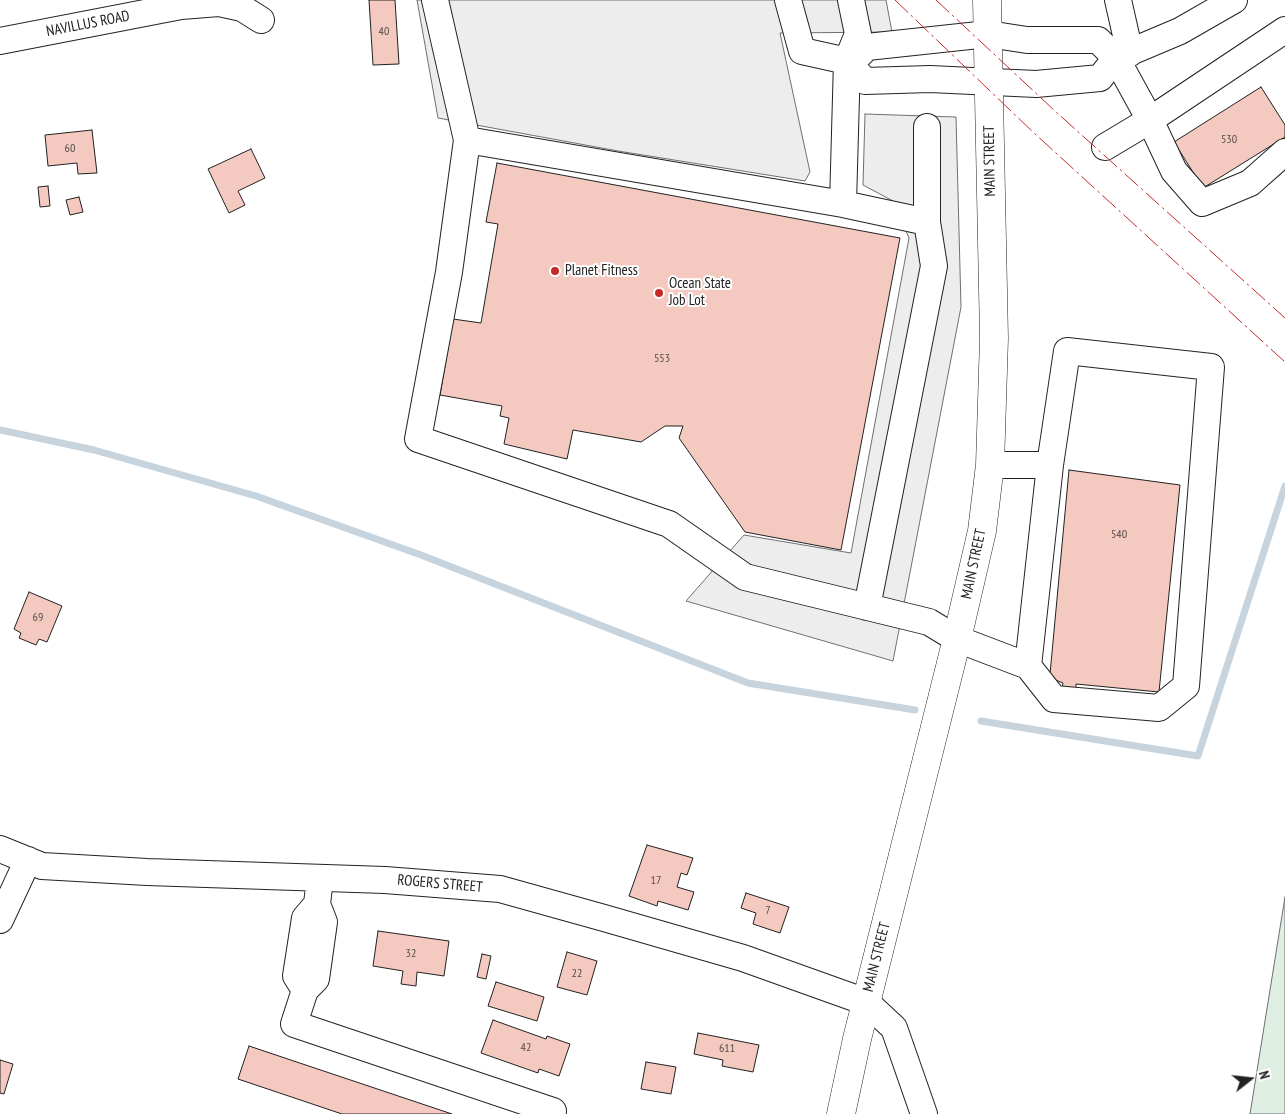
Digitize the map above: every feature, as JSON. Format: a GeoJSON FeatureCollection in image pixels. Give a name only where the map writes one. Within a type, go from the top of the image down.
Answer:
{"type":"FeatureCollection","features":[{"type":"Feature","properties":{"kind":"main road","name":"MAIN STREET"},"geometry":{"type":"LineString","coordinates":[[841,1114],[866,1002],[982,531],[990,465],[994,338],[987,0]]}},
{"type":"Feature","properties":{"kind":"street"},"geometry":{"type":"LineString","coordinates":[[435,0],[467,140],[449,272],[418,439],[669,524],[745,577],[929,622],[957,638],[1028,666],[1054,699],[1159,708],[1186,686],[1211,367],[1067,351],[1050,465],[1028,666]]}},
{"type":"Feature","properties":{"kind":"street"},"geometry":{"type":"LineString","coordinates":[[788,0],[802,50],[847,61],[865,81],[930,79],[1036,84],[1100,78],[1123,56],[1180,31],[1234,0]]}},
{"type":"Feature","properties":{"kind":"street"},"geometry":{"type":"LineString","coordinates":[[843,204],[847,61],[858,34],[851,0]]}},
{"type":"Feature","properties":{"kind":"street"},"geometry":{"type":"LineString","coordinates":[[1118,0],[1123,56],[1174,171],[1202,203],[1250,183],[1285,152]]}},
{"type":"Feature","properties":{"kind":"street","name":"NAVILLUS ROAD"},"geometry":{"type":"LineString","coordinates":[[0,41],[181,6],[219,3],[242,8],[261,20]]}},
{"type":"Feature","properties":{"kind":"street"},"geometry":{"type":"LineString","coordinates":[[1105,147],[1150,120],[1285,30]]}},
{"type":"Feature","properties":{"kind":"street"},"geometry":{"type":"LineString","coordinates":[[847,61],[859,55],[867,47],[988,34],[1028,40],[1098,40],[1123,56]]}},
{"type":"Feature","properties":{"kind":"street"},"geometry":{"type":"LineString","coordinates":[[867,607],[934,266],[928,222],[927,127]]}},
{"type":"Feature","properties":{"kind":"street"},"geometry":{"type":"LineString","coordinates":[[467,140],[843,204],[928,222]]}},
{"type":"Feature","properties":{"kind":"street"},"geometry":{"type":"LineString","coordinates":[[990,465],[1050,465]]}},
{"type":"Feature","properties":{"kind":"street","name":"ROGERS STREET"},"geometry":{"type":"LineString","coordinates":[[0,849],[42,866],[138,872],[385,880],[500,890],[743,958],[866,1002]]}},
{"type":"Feature","properties":{"kind":"street"},"geometry":{"type":"LineString","coordinates":[[0,920],[28,860]]}},
{"type":"Feature","properties":{"kind":"street"},"geometry":{"type":"LineString","coordinates":[[320,878],[317,904],[324,922],[316,978],[305,990],[294,1024],[553,1111]]}},
{"type":"Feature","properties":{"kind":"street"},"geometry":{"type":"LineString","coordinates":[[866,1002],[894,1028],[924,1114]]}},
{"type":"Feature","properties":{"kind":"green space"},"geometry":{"type":"Polygon","coordinates":[[[1285,897],[1285,1114],[1250,1114],[1285,897]]]}},
{"type":"Feature","properties":{"kind":"shaded area"},"geometry":{"type":"Polygon","coordinates":[[[417,0],[886,0],[892,32],[780,33],[810,172],[805,181],[618,151],[438,118],[417,0]]]}},
{"type":"Feature","properties":{"kind":"shaded area"},"geometry":{"type":"Polygon","coordinates":[[[865,114],[956,117],[961,307],[893,661],[686,601],[744,535],[851,553],[909,238],[893,201],[863,185],[865,114]]]}},
{"type":"Feature","properties":{"kind":"building"},"geometry":{"type":"Polygon","coordinates":[[[369,0],[395,0],[399,64],[373,65],[369,0]]]}},
{"type":"Feature","properties":{"kind":"building"},"geometry":{"type":"Polygon","coordinates":[[[1261,87],[1285,125],[1285,137],[1203,188],[1174,142],[1261,87]]]}},
{"type":"Feature","properties":{"kind":"building"},"geometry":{"type":"Polygon","coordinates":[[[92,130],[97,173],[78,174],[77,163],[48,166],[45,135],[92,130]]]}},
{"type":"Feature","properties":{"kind":"building"},"geometry":{"type":"Polygon","coordinates":[[[251,149],[265,178],[238,191],[245,205],[229,213],[208,169],[251,149]]]}},
{"type":"Feature","properties":{"kind":"building"},"geometry":{"type":"Polygon","coordinates":[[[497,163],[900,238],[841,550],[745,532],[679,438],[683,426],[665,426],[641,442],[573,430],[567,459],[504,444],[509,418],[500,416],[502,406],[440,395],[453,319],[481,323],[498,224],[486,222],[497,163]]]}},
{"type":"Feature","properties":{"kind":"building"},"geometry":{"type":"Polygon","coordinates":[[[48,186],[50,206],[40,207],[38,187],[48,186]]]}},
{"type":"Feature","properties":{"kind":"building"},"geometry":{"type":"Polygon","coordinates":[[[79,197],[83,212],[70,215],[66,200],[79,197]]]}},
{"type":"Feature","properties":{"kind":"building"},"geometry":{"type":"Polygon","coordinates":[[[1069,470],[1180,485],[1159,692],[1076,684],[1076,690],[1062,688],[1063,683],[1053,679],[1050,674],[1069,470]]]}},
{"type":"Feature","properties":{"kind":"building"},"geometry":{"type":"Polygon","coordinates":[[[29,592],[62,606],[47,642],[39,639],[36,645],[19,638],[21,633],[14,629],[29,592]]]}},
{"type":"Feature","properties":{"kind":"building"},"geometry":{"type":"Polygon","coordinates":[[[647,845],[693,858],[687,875],[681,873],[677,887],[694,892],[688,910],[658,901],[657,906],[629,896],[647,845]]]}},
{"type":"Feature","properties":{"kind":"building"},"geometry":{"type":"Polygon","coordinates":[[[746,893],[789,907],[780,933],[753,924],[756,913],[741,908],[746,893]]]}},
{"type":"Feature","properties":{"kind":"building"},"geometry":{"type":"Polygon","coordinates":[[[378,931],[449,941],[444,976],[417,972],[416,986],[401,984],[403,971],[373,966],[378,931]]]}},
{"type":"Feature","properties":{"kind":"building"},"geometry":{"type":"Polygon","coordinates":[[[567,952],[597,961],[587,995],[557,987],[567,952]]]}},
{"type":"Feature","properties":{"kind":"building"},"geometry":{"type":"Polygon","coordinates":[[[482,954],[491,956],[486,979],[477,977],[482,954]]]}},
{"type":"Feature","properties":{"kind":"building"},"geometry":{"type":"Polygon","coordinates":[[[496,982],[544,997],[537,1021],[488,1006],[496,982]]]}},
{"type":"Feature","properties":{"kind":"building"},"geometry":{"type":"Polygon","coordinates":[[[493,1020],[546,1039],[547,1036],[570,1044],[559,1076],[539,1069],[538,1073],[481,1053],[493,1020]]]}},
{"type":"Feature","properties":{"kind":"building"},"geometry":{"type":"Polygon","coordinates":[[[698,1033],[759,1045],[753,1072],[722,1066],[723,1060],[694,1054],[698,1033]]]}},
{"type":"Feature","properties":{"kind":"building"},"geometry":{"type":"Polygon","coordinates":[[[249,1046],[452,1114],[342,1114],[238,1079],[249,1046]]]}},
{"type":"Feature","properties":{"kind":"building"},"geometry":{"type":"Polygon","coordinates":[[[0,1060],[13,1064],[4,1094],[0,1093],[0,1060]]]}},
{"type":"Feature","properties":{"kind":"building"},"geometry":{"type":"Polygon","coordinates":[[[646,1062],[676,1067],[671,1094],[641,1089],[646,1062]]]}},
{"type":"Feature","properties":{"kind":"waterway"},"geometry":{"type":"LineString","coordinates":[[0,430],[94,450],[256,496],[421,555],[748,683],[915,710]]}},
{"type":"Feature","properties":{"kind":"waterway"},"geometry":{"type":"LineString","coordinates":[[981,721],[1198,756],[1285,486]]}},
{"type":"Feature","properties":{"kind":"power"},"geometry":{"type":"LineString","coordinates":[[895,0],[1034,133],[1285,362]]}},
{"type":"Feature","properties":{"kind":"power"},"geometry":{"type":"LineString","coordinates":[[936,0],[1055,111],[1285,318]]}},
{"type":"Feature","properties":{"kind":"place","name":"Planet Fitness"},"geometry":{"type":"Point","coordinates":[555,271]}},
{"type":"Feature","properties":{"kind":"place","name":"Ocean State Job Lot"},"geometry":{"type":"Point","coordinates":[659,293]}}]}
